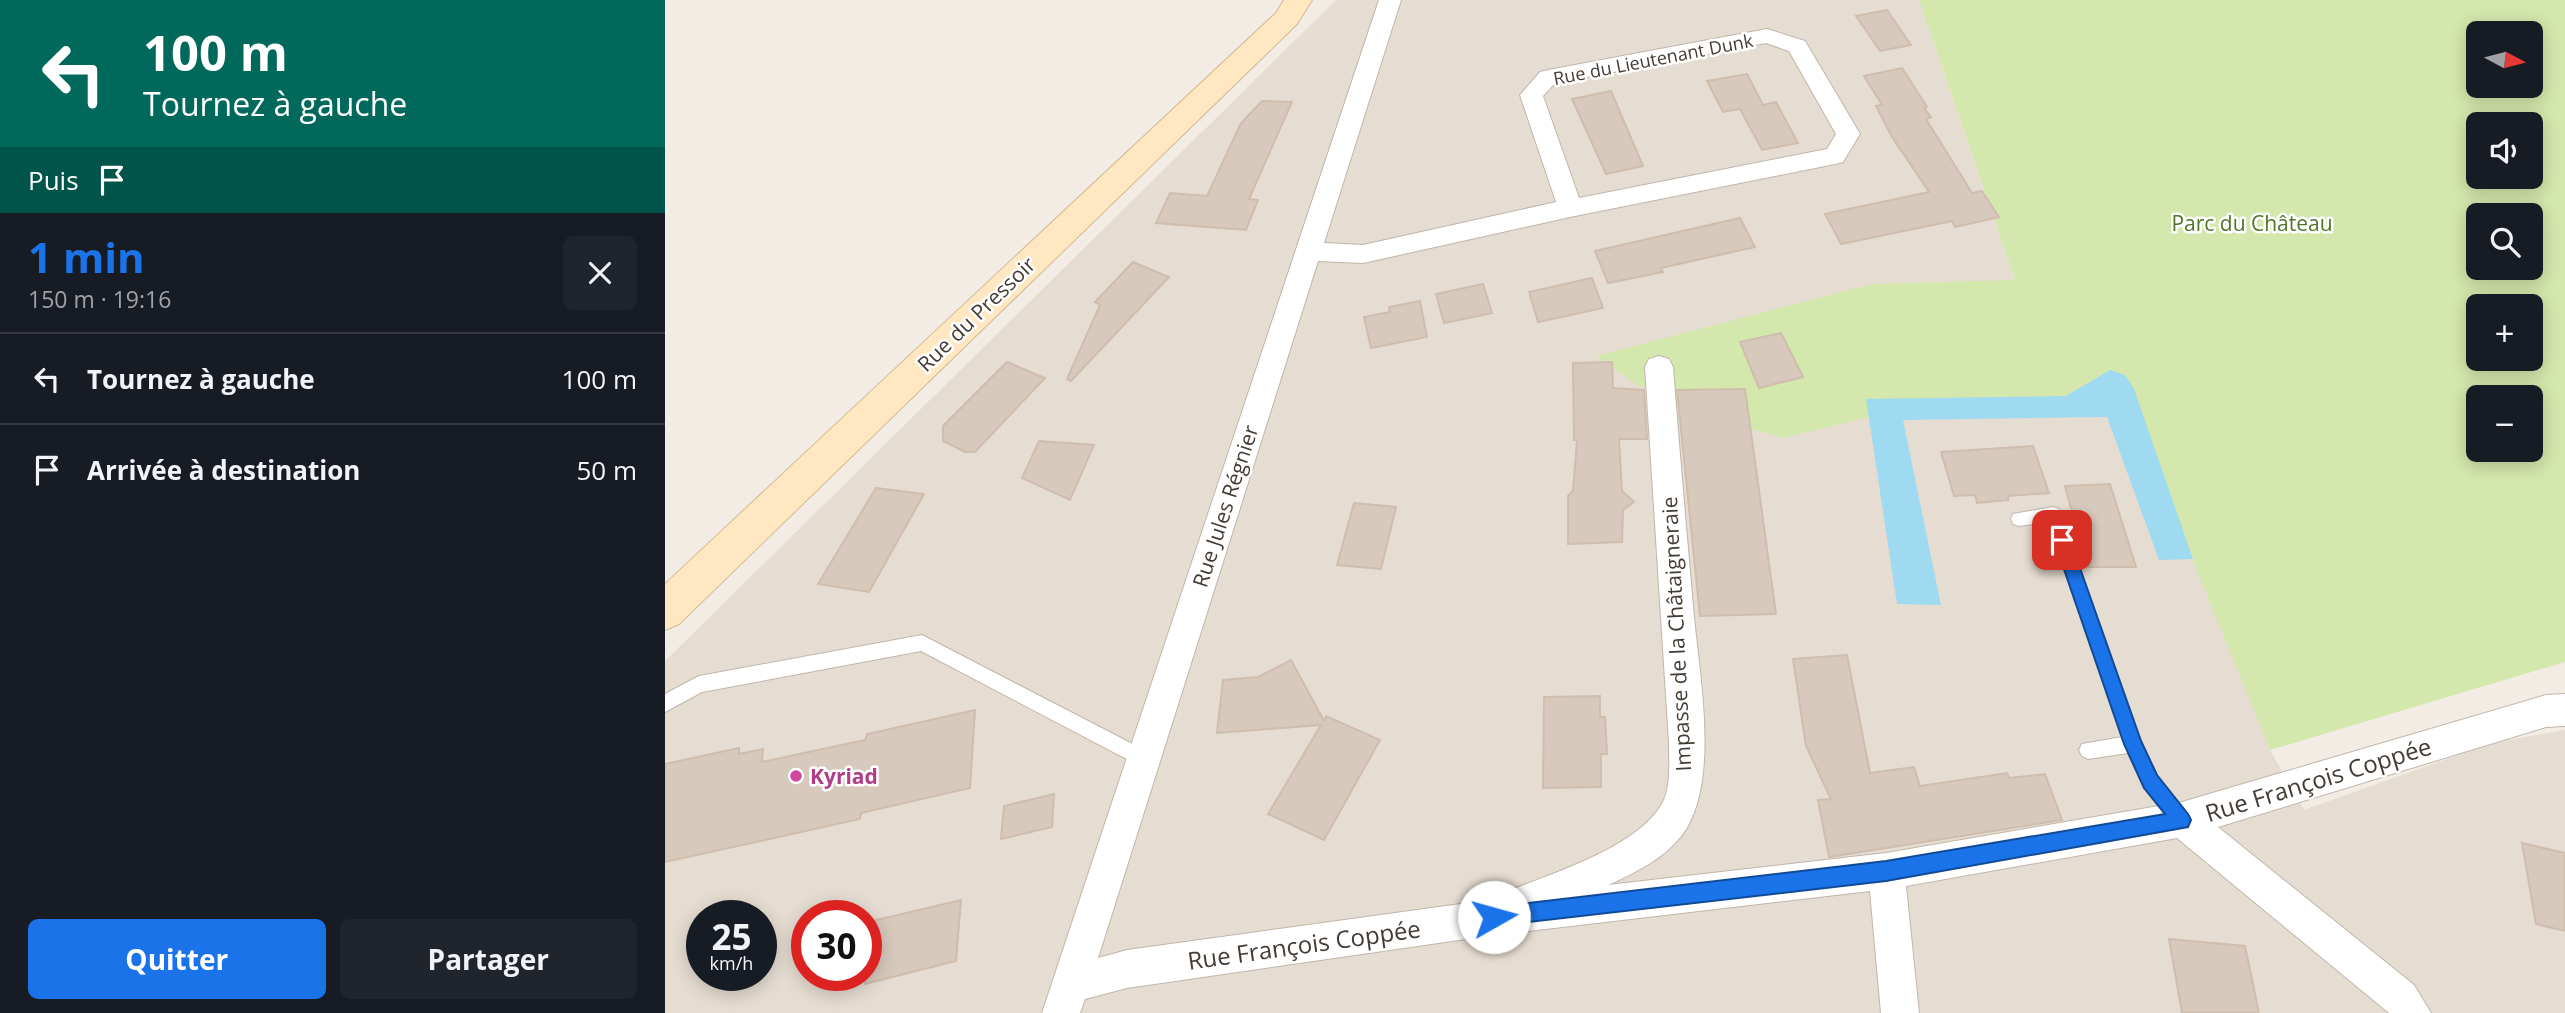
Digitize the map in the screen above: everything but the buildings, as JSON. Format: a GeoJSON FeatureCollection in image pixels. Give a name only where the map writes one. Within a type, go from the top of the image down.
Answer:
{"type":"FeatureCollection","features":[{"type":"Feature","properties":{"kind":"street","name":"Rue du Pressoir"},"geometry":{"type":"LineString","coordinates":[[665,611],[1293,9],[1317,0]]}},
{"type":"Feature","properties":{"kind":"street","name":"Rue Jules Régnier"},"geometry":{"type":"LineString","coordinates":[[1066,999],[1390,0]]}},
{"type":"Feature","properties":{"kind":"street","name":"Rue du Lieutenant Dunk"},"geometry":{"type":"LineString","coordinates":[[1307,251],[1363,254],[1570,208],[1835,156],[1848,134],[1797,47],[1767,36],[1548,77],[1531,95],[1570,208]]}},
{"type":"Feature","properties":{"kind":"street","name":"Impasse de la Châtaigneraie"},"geometry":{"type":"LineString","coordinates":[[1494,917],[1627,856],[1661,832],[1678,811],[1685,786],[1685,718],[1659,367]]}},
{"type":"Feature","properties":{"kind":"street","name":"Rue François Coppée"},"geometry":{"type":"LineString","coordinates":[[1066,999],[1127,969],[1494,917],[1886,871],[2182,820],[2559,717]]}},
{"type":"Feature","properties":{"kind":"street"},"geometry":{"type":"LineString","coordinates":[[2182,820],[2400,998],[2412,1013]]}},
{"type":"Feature","properties":{"kind":"street"},"geometry":{"type":"LineString","coordinates":[[1886,871],[1900,1013]]}},
{"type":"Feature","properties":{"kind":"lane"},"geometry":{"type":"LineString","coordinates":[[2019,519],[2053,514],[2133,744],[2151,782],[2182,820]]}},
{"type":"Feature","properties":{"kind":"lane"},"geometry":{"type":"LineString","coordinates":[[665,704],[699,684],[922,643],[1144,759]]}},
{"type":"Feature","properties":{"kind":"lane"},"geometry":{"type":"LineString","coordinates":[[2088,750],[2133,744]]}},
{"type":"Feature","properties":{"kind":"shaded area"},"geometry":{"type":"Polygon","coordinates":[[[1336,0],[1919,0],[2015,281],[1872,284],[2137,367],[2270,750],[2304,810],[2492,743],[2565,730],[2565,1013],[665,1013],[665,661],[1336,0]]]}},
{"type":"Feature","properties":{"kind":"green space","name":"Parc du Château"},"geometry":{"type":"Polygon","coordinates":[[[1919,0],[2565,0],[2565,662],[2270,750],[2132,411],[1889,412],[1784,438],[1732,424],[1636,384],[1596,356],[1872,284],[2015,280],[1919,0]]]}},
{"type":"Feature","properties":{"kind":"water"},"geometry":{"type":"Polygon","coordinates":[[[2110,370],[2125,375],[2134,389],[2193,559],[2159,560],[2107,417],[1903,420],[1941,605],[1897,604],[1866,399],[2066,396],[2110,370]]]}},
{"type":"Feature","properties":{"kind":"place","name":"Kyriad"},"geometry":{"type":"Point","coordinates":[796,776]}},
{"type":"Feature","properties":{"kind":"route"},"geometry":{"type":"LineString","coordinates":[[1494,917],[1886,871],[2182,820],[2151,782],[2133,744],[2062,540]]}}]}
